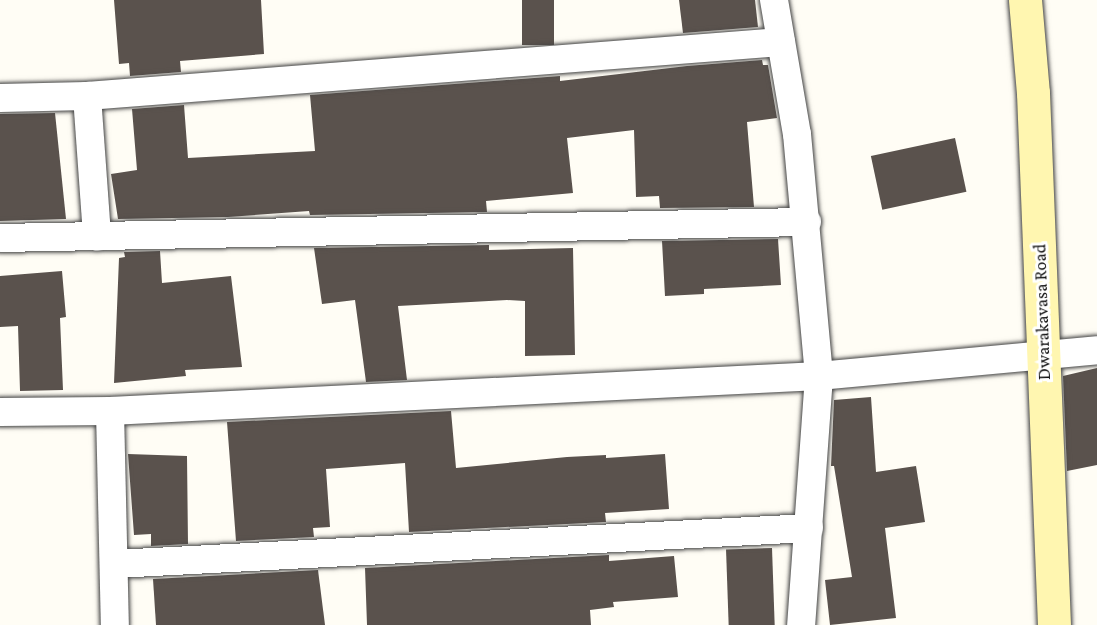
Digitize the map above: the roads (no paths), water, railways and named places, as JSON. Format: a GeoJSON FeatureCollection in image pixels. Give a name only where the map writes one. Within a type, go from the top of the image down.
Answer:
{"type":"FeatureCollection","features":[{"type":"Feature","properties":{"kind":"street"},"geometry":{"type":"LineString","coordinates":[[774,0],[797,134],[807,222],[819,375],[810,528],[801,625]]}},
{"type":"Feature","properties":{"kind":"street","name":"Dwarakavasa Road"},"geometry":{"type":"LineString","coordinates":[[1025,0],[1033,93],[1054,625]]}},
{"type":"Feature","properties":{"kind":"street"},"geometry":{"type":"LineString","coordinates":[[0,98],[87,96],[781,42]]}},
{"type":"Feature","properties":{"kind":"street"},"geometry":{"type":"LineString","coordinates":[[87,96],[97,237]]}},
{"type":"Feature","properties":{"kind":"street"},"geometry":{"type":"LineString","coordinates":[[0,238],[807,222]]}},
{"type":"Feature","properties":{"kind":"street"},"geometry":{"type":"LineString","coordinates":[[0,412],[110,411],[819,375],[1097,350]]}},
{"type":"Feature","properties":{"kind":"street"},"geometry":{"type":"LineString","coordinates":[[110,411],[115,625]]}},
{"type":"Feature","properties":{"kind":"street"},"geometry":{"type":"LineString","coordinates":[[115,564],[810,528]]}}]}
